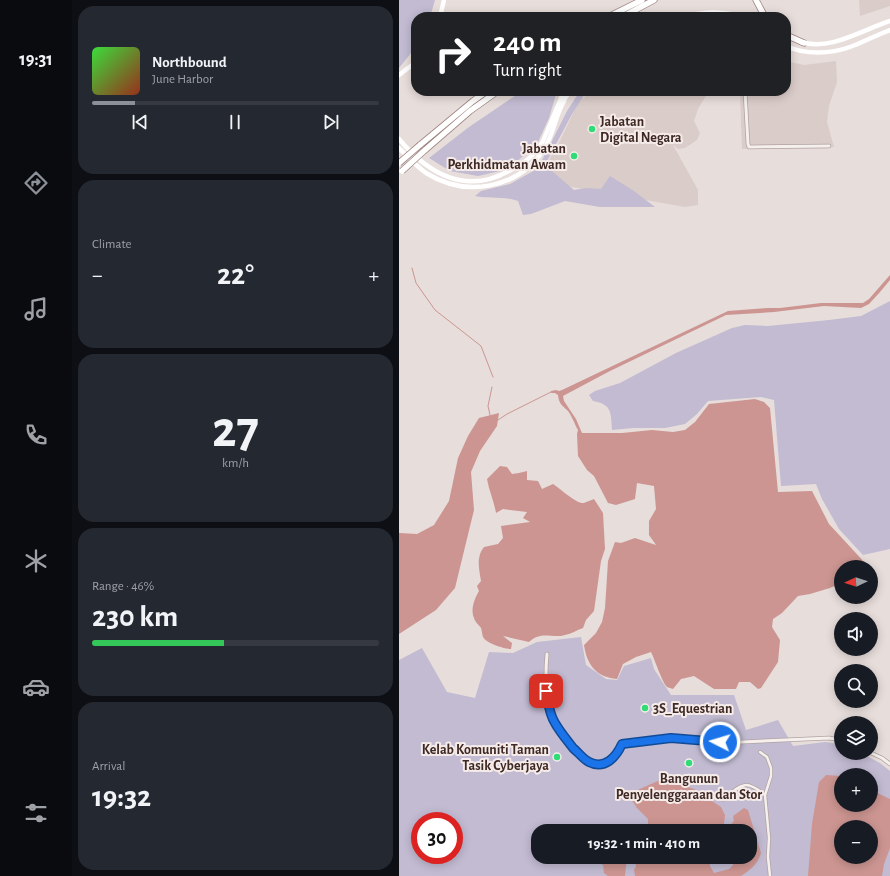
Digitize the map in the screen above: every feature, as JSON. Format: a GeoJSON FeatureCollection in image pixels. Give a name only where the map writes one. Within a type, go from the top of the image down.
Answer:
{"type":"FeatureCollection","features":[{"type":"Feature","properties":{"kind":"highway"},"geometry":{"type":"LineString","coordinates":[[619,12],[642,0]]}},
{"type":"Feature","properties":{"kind":"highway"},"geometry":{"type":"LineString","coordinates":[[631,12],[654,0]]}},
{"type":"Feature","properties":{"kind":"highway"},"geometry":{"type":"LineString","coordinates":[[757,0],[763,12]]}},
{"type":"Feature","properties":{"kind":"highway"},"geometry":{"type":"LineString","coordinates":[[791,36],[804,43]]}},
{"type":"Feature","properties":{"kind":"highway"},"geometry":{"type":"LineString","coordinates":[[399,163],[479,96]]}},
{"type":"Feature","properties":{"kind":"highway"},"geometry":{"type":"LineString","coordinates":[[401,172],[470,111],[491,96]]}},
{"type":"Feature","properties":{"kind":"main road"},"geometry":{"type":"LineString","coordinates":[[441,12],[444,0]]}},
{"type":"Feature","properties":{"kind":"main road"},"geometry":{"type":"LineString","coordinates":[[703,12],[721,12]]}},
{"type":"Feature","properties":{"kind":"main road"},"geometry":{"type":"LineString","coordinates":[[791,39],[804,43],[819,44],[839,40],[890,21]]}},
{"type":"Feature","properties":{"kind":"main road"},"geometry":{"type":"LineString","coordinates":[[791,48],[810,52],[833,51],[849,48],[890,30]]}},
{"type":"Feature","properties":{"kind":"main road"},"geometry":{"type":"LineString","coordinates":[[399,76],[411,66]]}},
{"type":"Feature","properties":{"kind":"main road"},"geometry":{"type":"LineString","coordinates":[[399,139],[421,162],[433,171],[468,182],[492,179],[525,163],[539,148],[543,142],[562,96]]}},
{"type":"Feature","properties":{"kind":"main road"},"geometry":{"type":"LineString","coordinates":[[399,148],[418,167],[438,179],[466,187],[493,185],[517,175],[536,159],[545,149],[563,101],[567,96]]}},
{"type":"Feature","properties":{"kind":"street"},"geometry":{"type":"LineString","coordinates":[[745,96],[749,147],[829,146]]}},
{"type":"Feature","properties":{"kind":"street"},"geometry":{"type":"LineString","coordinates":[[547,654],[546,691],[552,717],[563,736],[588,762],[605,764],[613,759],[619,752],[622,744],[671,738],[720,742],[834,739]]}},
{"type":"Feature","properties":{"kind":"street"},"geometry":{"type":"LineString","coordinates":[[760,752],[767,757],[771,765],[771,776],[765,794],[769,838],[768,857],[770,876]]}},
{"type":"Feature","properties":{"kind":"street"},"geometry":{"type":"LineString","coordinates":[[878,756],[890,764]]}},
{"type":"Feature","properties":{"kind":"street"},"geometry":{"type":"LineString","coordinates":[[723,800],[743,784],[755,787],[765,794]]}},
{"type":"Feature","properties":{"kind":"shaded area"},"geometry":{"type":"Polygon","coordinates":[[[399,0],[435,0],[431,12],[411,12],[411,53],[399,68],[399,0]]]}},
{"type":"Feature","properties":{"kind":"shaded area"},"geometry":{"type":"Polygon","coordinates":[[[859,0],[890,0],[890,6],[860,16],[859,0]]]}},
{"type":"Feature","properties":{"kind":"shaded area"},"geometry":{"type":"Polygon","coordinates":[[[836,61],[837,82],[829,106],[827,122],[834,147],[742,149],[740,96],[791,96],[791,62],[804,65],[836,61]]]}},
{"type":"Feature","properties":{"kind":"shaded area"},"geometry":{"type":"Polygon","coordinates":[[[515,96],[556,96],[549,118],[538,142],[509,169],[478,176],[450,171],[429,158],[469,127],[515,96]]]}},
{"type":"Feature","properties":{"kind":"shaded area"},"geometry":{"type":"Polygon","coordinates":[[[577,96],[584,96],[545,165],[574,190],[586,188],[601,189],[610,176],[634,191],[655,207],[600,207],[565,201],[531,214],[523,215],[518,201],[475,196],[481,191],[510,184],[537,169],[567,111],[577,96]]]}},
{"type":"Feature","properties":{"kind":"shaded area"},"geometry":{"type":"Polygon","coordinates":[[[586,96],[706,96],[698,109],[694,121],[700,133],[697,140],[685,148],[678,149],[673,145],[698,190],[698,205],[685,207],[567,186],[543,170],[558,145],[578,103],[586,96]]]}},
{"type":"Feature","properties":{"kind":"shaded area"},"geometry":{"type":"Polygon","coordinates":[[[890,275],[890,280],[880,292],[869,304],[861,308],[824,306],[774,312],[726,315],[608,372],[563,396],[564,401],[576,419],[582,433],[622,433],[652,430],[673,432],[685,430],[695,422],[709,404],[755,399],[764,402],[770,408],[778,492],[812,491],[829,524],[862,560],[834,560],[834,586],[810,594],[798,596],[782,613],[773,619],[772,627],[780,640],[778,662],[761,688],[758,689],[750,682],[739,682],[736,689],[714,689],[694,676],[681,679],[673,689],[669,688],[663,681],[651,652],[636,657],[623,664],[617,679],[603,676],[598,673],[587,658],[584,645],[596,633],[602,622],[605,608],[608,561],[615,542],[621,543],[635,538],[656,545],[649,535],[649,521],[656,509],[654,486],[637,483],[635,499],[616,505],[608,503],[594,476],[587,470],[578,456],[578,430],[572,418],[568,411],[562,406],[558,395],[551,393],[551,391],[562,390],[728,311],[780,308],[821,303],[863,303],[869,299],[890,275]]]}},
{"type":"Feature","properties":{"kind":"shaded area"},"geometry":{"type":"Polygon","coordinates":[[[890,301],[890,549],[863,555],[839,529],[822,499],[816,484],[781,486],[774,400],[761,397],[708,401],[697,414],[685,424],[665,428],[633,428],[612,430],[611,414],[609,410],[604,404],[593,401],[589,395],[595,391],[620,383],[676,353],[732,328],[745,325],[768,326],[861,316],[890,301]]]}},
{"type":"Feature","properties":{"kind":"shaded area"},"geometry":{"type":"Polygon","coordinates":[[[499,413],[497,426],[480,451],[471,472],[474,510],[455,588],[436,610],[399,634],[399,533],[417,534],[434,525],[449,501],[458,458],[468,436],[479,418],[499,413]]]}},
{"type":"Feature","properties":{"kind":"shaded area"},"geometry":{"type":"Polygon","coordinates":[[[500,466],[507,467],[512,474],[527,471],[527,480],[538,481],[542,489],[553,484],[581,503],[594,499],[603,513],[605,549],[601,561],[594,611],[586,620],[583,628],[560,636],[538,636],[529,642],[503,636],[512,643],[511,649],[495,645],[485,639],[481,628],[473,615],[473,607],[479,591],[477,586],[481,581],[479,559],[481,551],[484,547],[498,544],[503,538],[501,526],[530,522],[523,518],[527,512],[503,509],[496,513],[487,479],[500,466]]]}},
{"type":"Feature","properties":{"kind":"shaded area"},"geometry":{"type":"Polygon","coordinates":[[[581,637],[586,665],[606,679],[617,680],[624,666],[651,658],[654,669],[671,695],[734,695],[746,730],[778,720],[793,746],[825,742],[834,743],[834,760],[874,760],[880,763],[890,771],[890,876],[399,876],[399,660],[422,648],[447,692],[475,698],[489,652],[513,653],[537,642],[581,637]]]}},
{"type":"Feature","properties":{"kind":"shaded area"},"geometry":{"type":"Polygon","coordinates":[[[826,775],[834,776],[834,812],[878,812],[878,793],[890,799],[890,848],[884,864],[882,876],[808,876],[812,824],[819,782],[826,775]]]}},
{"type":"Feature","properties":{"kind":"shaded area"},"geometry":{"type":"Polygon","coordinates":[[[660,780],[694,789],[721,807],[725,815],[724,824],[648,824],[648,819],[637,808],[631,799],[633,792],[660,780]]]}},
{"type":"Feature","properties":{"kind":"shaded area"},"geometry":{"type":"Polygon","coordinates":[[[744,808],[748,810],[752,824],[731,824],[734,821],[733,816],[744,808]]]}},
{"type":"Feature","properties":{"kind":"shaded area"},"geometry":{"type":"Polygon","coordinates":[[[757,840],[761,853],[757,861],[757,840]]]}},
{"type":"Feature","properties":{"kind":"shaded area"},"geometry":{"type":"Polygon","coordinates":[[[601,864],[626,864],[625,876],[608,876],[604,873],[603,865],[601,864]]]}},
{"type":"Feature","properties":{"kind":"shaded area"},"geometry":{"type":"Polygon","coordinates":[[[636,864],[710,864],[714,873],[729,869],[733,865],[755,864],[741,876],[635,876],[634,870],[636,864]]]}},
{"type":"Feature","properties":{"kind":"waterway"},"geometry":{"type":"LineString","coordinates":[[412,268],[416,283],[435,310],[481,346],[493,377]]}},
{"type":"Feature","properties":{"kind":"waterway"},"geometry":{"type":"LineString","coordinates":[[490,415],[488,406],[492,387]]}},
{"type":"Feature","properties":{"kind":"waterway"},"geometry":{"type":"LineString","coordinates":[[498,420],[551,392]]}},
{"type":"Feature","properties":{"kind":"place","name":"Jabatan Digital Negara"},"geometry":{"type":"Point","coordinates":[592,129]}},
{"type":"Feature","properties":{"kind":"place","name":"Jabatan Perkhidmatan Awam"},"geometry":{"type":"Point","coordinates":[574,156]}},
{"type":"Feature","properties":{"kind":"place","name":"3S_Equestrian"},"geometry":{"type":"Point","coordinates":[645,708]}},
{"type":"Feature","properties":{"kind":"place","name":"Kelab Komuniti Taman Tasik Cyberjaya"},"geometry":{"type":"Point","coordinates":[557,757]}},
{"type":"Feature","properties":{"kind":"place","name":"Bangunun Penyelenggaraan dan Stor"},"geometry":{"type":"Point","coordinates":[689,763]}},
{"type":"Feature","properties":{"kind":"route"},"geometry":{"type":"LineString","coordinates":[[546,691],[552,717],[555,723],[563,736],[588,762],[605,764],[613,759],[619,752],[622,744],[671,738],[720,742]]}}]}
